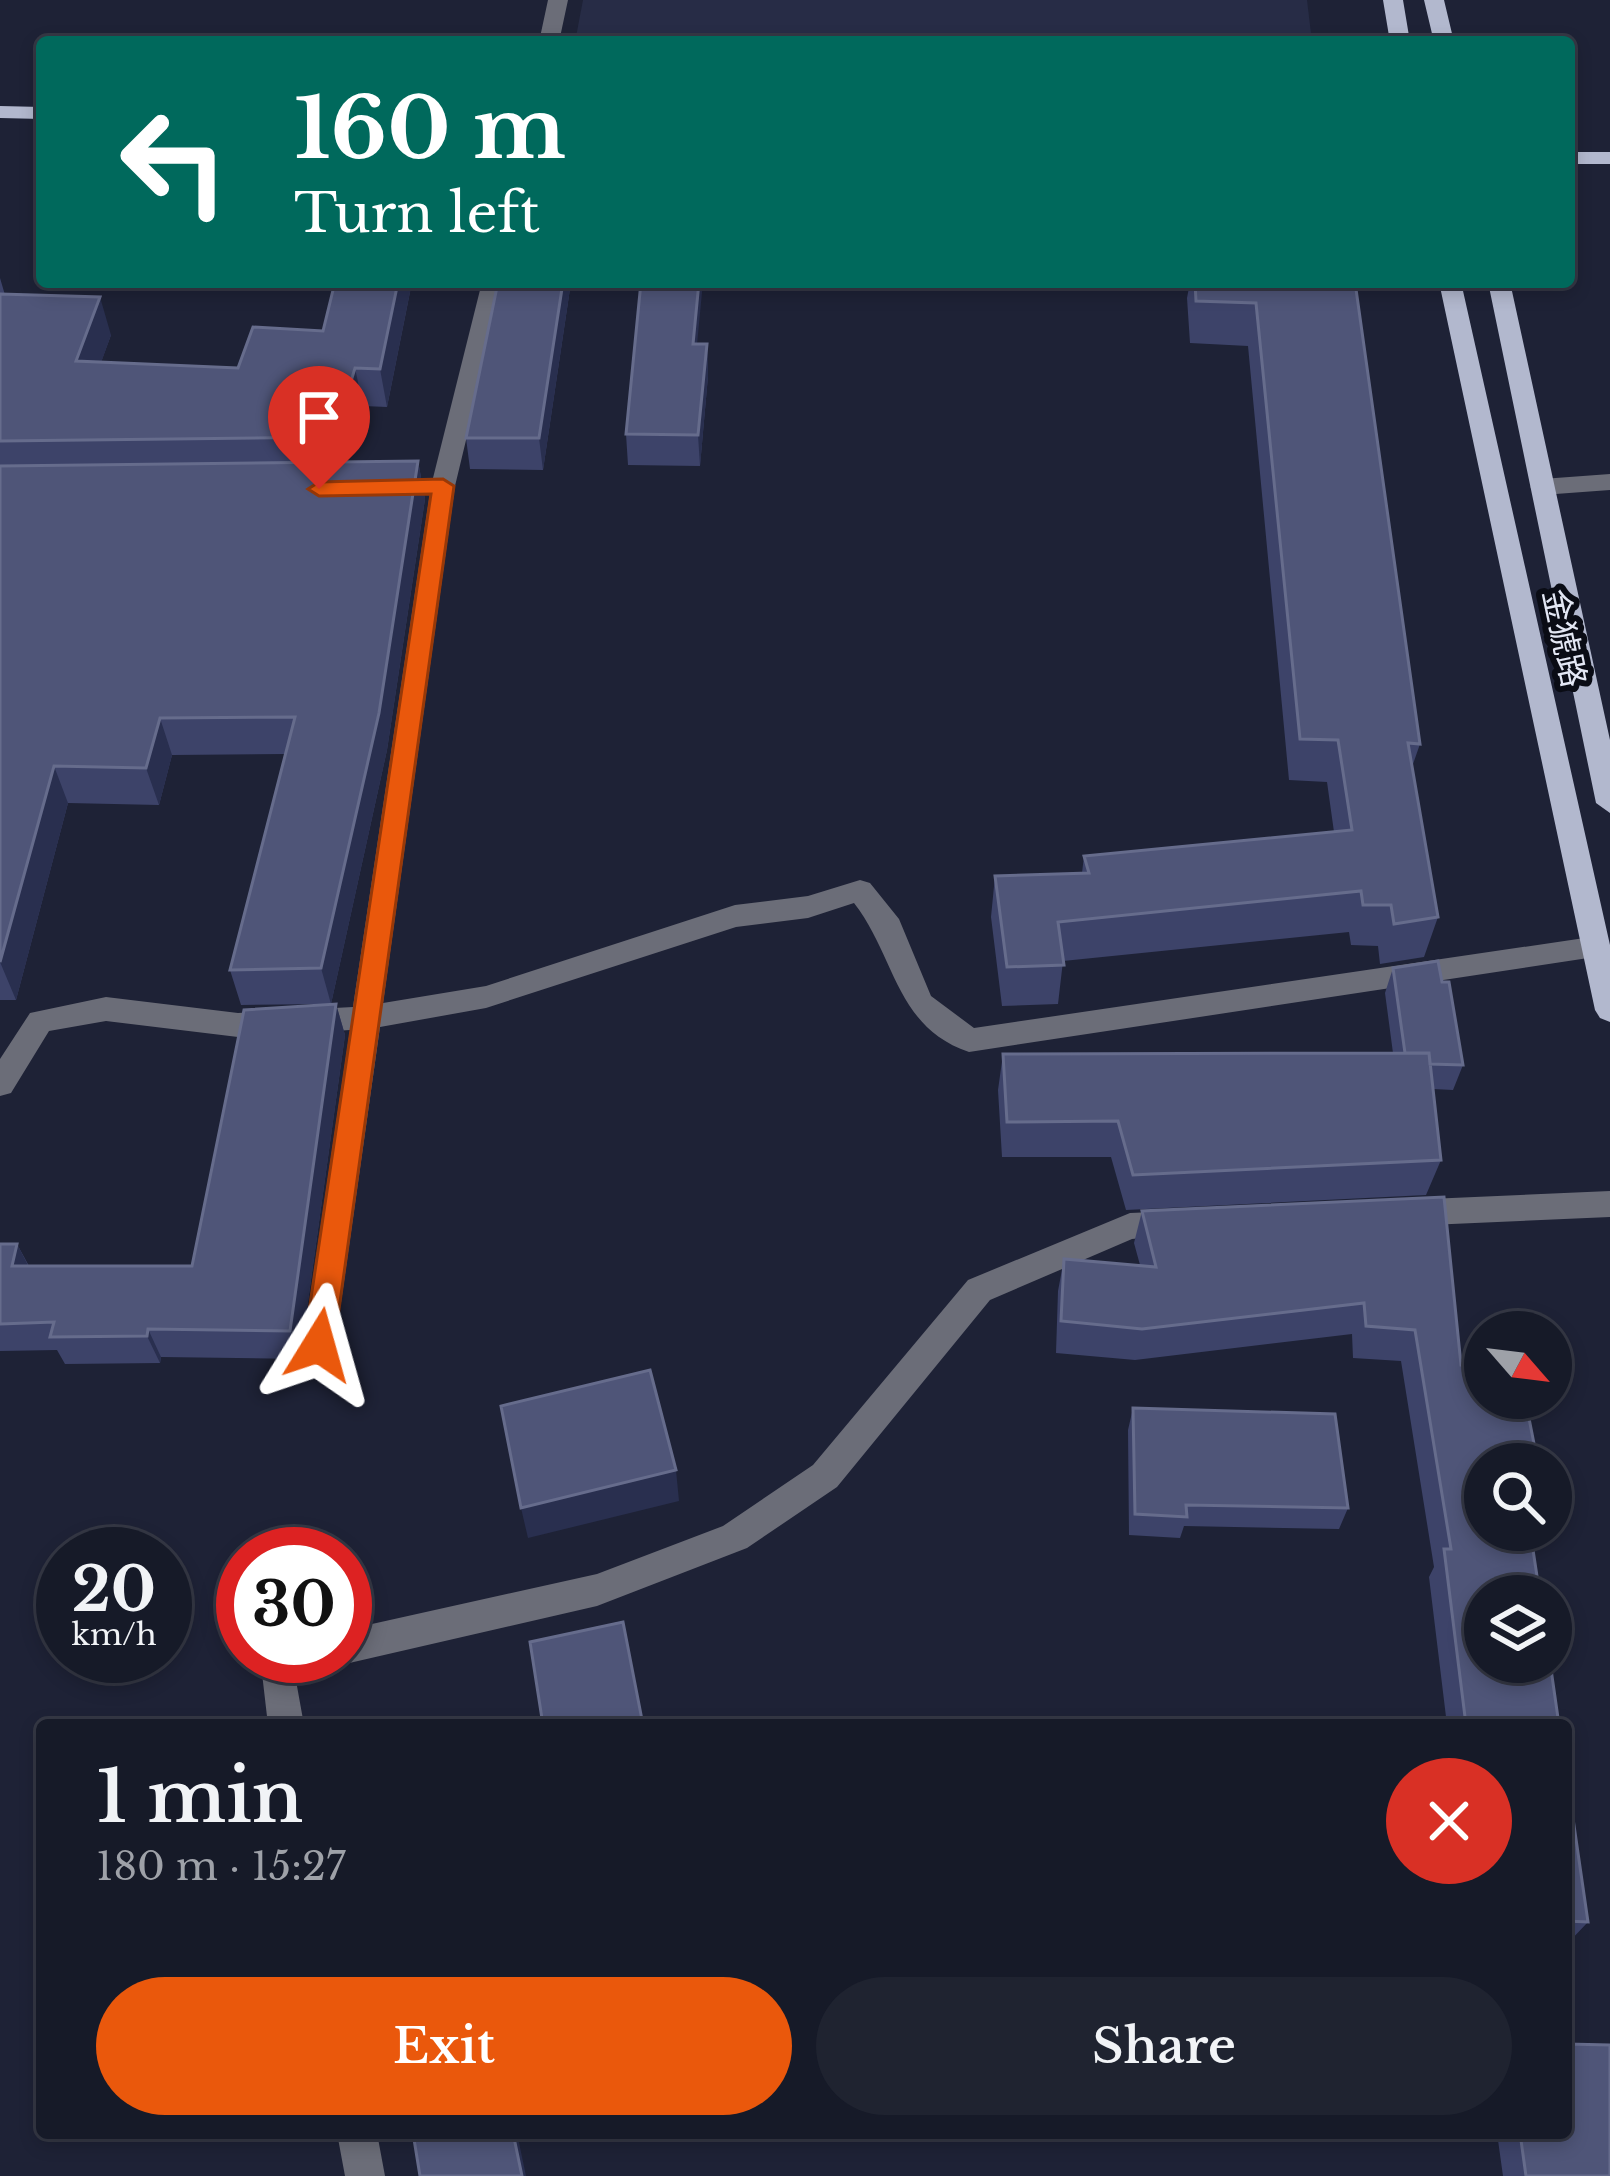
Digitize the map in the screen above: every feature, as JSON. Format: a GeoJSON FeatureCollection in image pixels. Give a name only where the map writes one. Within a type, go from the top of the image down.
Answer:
{"type":"FeatureCollection","features":[{"type":"Feature","properties":{"kind":"main road"},"geometry":{"type":"LineString","coordinates":[[1393,0],[1399,36]]}},
{"type":"Feature","properties":{"kind":"main road"},"geometry":{"type":"LineString","coordinates":[[1434,0],[1443,36]]}},
{"type":"Feature","properties":{"kind":"main road"},"geometry":{"type":"LineString","coordinates":[[0,112],[36,113]]}},
{"type":"Feature","properties":{"kind":"main road"},"geometry":{"type":"LineString","coordinates":[[1575,158],[1610,158]]}},
{"type":"Feature","properties":{"kind":"main road","name":"金猇路"},"geometry":{"type":"LineString","coordinates":[[1451,288],[1610,1010]]}},
{"type":"Feature","properties":{"kind":"main road","name":"金猇路"},"geometry":{"type":"LineString","coordinates":[[1499,288],[1610,803]]}},
{"type":"Feature","properties":{"kind":"street"},"geometry":{"type":"LineString","coordinates":[[550,36],[558,0]]}},
{"type":"Feature","properties":{"kind":"street"},"geometry":{"type":"LineString","coordinates":[[319,1345],[366,1018],[431,487],[492,288]]}},
{"type":"Feature","properties":{"kind":"street"},"geometry":{"type":"LineString","coordinates":[[1542,487],[1610,482]]}},
{"type":"Feature","properties":{"kind":"street"},"geometry":{"type":"LineString","coordinates":[[0,1084],[40,1021],[106,1009],[238,1025],[366,1018],[486,997],[735,916],[808,907],[860,891],[889,927],[919,1003],[969,1040],[1598,947]]}},
{"type":"Feature","properties":{"kind":"street"},"geometry":{"type":"LineString","coordinates":[[1381,1214],[1610,1204]]}},
{"type":"Feature","properties":{"kind":"street"},"geometry":{"type":"LineString","coordinates":[[372,1641],[597,1590],[736,1538],[826,1476],[979,1290],[1130,1226],[1221,1222]]}},
{"type":"Feature","properties":{"kind":"street"},"geometry":{"type":"LineString","coordinates":[[279,1683],[285,1719]]}},
{"type":"Feature","properties":{"kind":"street"},"geometry":{"type":"LineString","coordinates":[[358,2139],[365,2176]]}},
{"type":"Feature","properties":{"kind":"shaded area"},"geometry":{"type":"Polygon","coordinates":[[[583,0],[1307,0],[1311,36],[576,36],[583,0]]]}},
{"type":"Feature","properties":{"kind":"building"},"geometry":{"type":"Polygon","coordinates":[[[334,288],[397,288],[380,369],[355,368],[334,437],[0,441],[0,294],[100,297],[76,361],[238,368],[253,327],[323,331],[334,288]]]}},
{"type":"Feature","properties":{"kind":"building"},"geometry":{"type":"Polygon","coordinates":[[[497,288],[562,288],[539,438],[466,438],[497,288]]]}},
{"type":"Feature","properties":{"kind":"building"},"geometry":{"type":"Polygon","coordinates":[[[640,288],[698,288],[693,344],[707,344],[698,435],[626,434],[640,288]]]}},
{"type":"Feature","properties":{"kind":"building"},"geometry":{"type":"Polygon","coordinates":[[[1195,288],[1356,288],[1420,744],[1408,743],[1438,917],[1394,924],[1391,905],[1363,905],[1361,891],[1058,922],[1064,965],[1007,967],[995,876],[1089,873],[1084,856],[1352,830],[1338,740],[1300,739],[1256,303],[1196,301],[1195,288]]]}},
{"type":"Feature","properties":{"kind":"building"},"geometry":{"type":"Polygon","coordinates":[[[418,461],[379,713],[321,968],[230,970],[295,717],[160,718],[146,768],[54,766],[0,962],[0,466],[418,461]]]}},
{"type":"Feature","properties":{"kind":"building"},"geometry":{"type":"Polygon","coordinates":[[[1438,961],[1442,982],[1449,982],[1463,1065],[1430,1064],[1429,1053],[1405,1053],[1393,968],[1438,961]]]}},
{"type":"Feature","properties":{"kind":"building"},"geometry":{"type":"Polygon","coordinates":[[[336,1004],[290,1331],[148,1329],[147,1336],[50,1337],[54,1322],[0,1324],[0,1244],[17,1244],[12,1266],[192,1266],[244,1010],[336,1004]]]}},
{"type":"Feature","properties":{"kind":"building"},"geometry":{"type":"Polygon","coordinates":[[[1429,1053],[1441,1160],[1133,1175],[1118,1121],[1007,1122],[1003,1054],[1429,1053]]]}},
{"type":"Feature","properties":{"kind":"building"},"geometry":{"type":"Polygon","coordinates":[[[1444,1197],[1464,1365],[1464,1419],[1529,1419],[1534,1443],[1464,1443],[1464,1551],[1533,1551],[1537,1575],[1464,1575],[1464,1683],[1553,1683],[1558,1719],[1465,1719],[1444,1549],[1451,1549],[1415,1330],[1366,1326],[1364,1303],[1142,1329],[1061,1321],[1064,1259],[1156,1267],[1142,1211],[1444,1197]]]}},
{"type":"Feature","properties":{"kind":"building"},"geometry":{"type":"Polygon","coordinates":[[[650,1370],[676,1470],[521,1508],[501,1406],[650,1370]]]}},
{"type":"Feature","properties":{"kind":"building"},"geometry":{"type":"Polygon","coordinates":[[[1133,1408],[1335,1414],[1348,1508],[1186,1505],[1187,1517],[1135,1514],[1133,1408]]]}},
{"type":"Feature","properties":{"kind":"building"},"geometry":{"type":"Polygon","coordinates":[[[623,1622],[642,1719],[542,1719],[530,1642],[623,1622]]]}},
{"type":"Feature","properties":{"kind":"building"},"geometry":{"type":"Polygon","coordinates":[[[1572,1811],[1588,1922],[1572,1921],[1572,1811]]]}},
{"type":"Feature","properties":{"kind":"building"},"geometry":{"type":"Polygon","coordinates":[[[1572,2044],[1610,2045],[1610,2176],[1526,2176],[1521,2139],[1572,2139],[1572,2044]]]}},
{"type":"Feature","properties":{"kind":"building"},"geometry":{"type":"Polygon","coordinates":[[[414,2139],[514,2139],[522,2176],[420,2176],[414,2139]]]}},
{"type":"Feature","properties":{"kind":"route"},"geometry":{"type":"LineString","coordinates":[[319,489],[443,486],[319,1345]]}}]}
